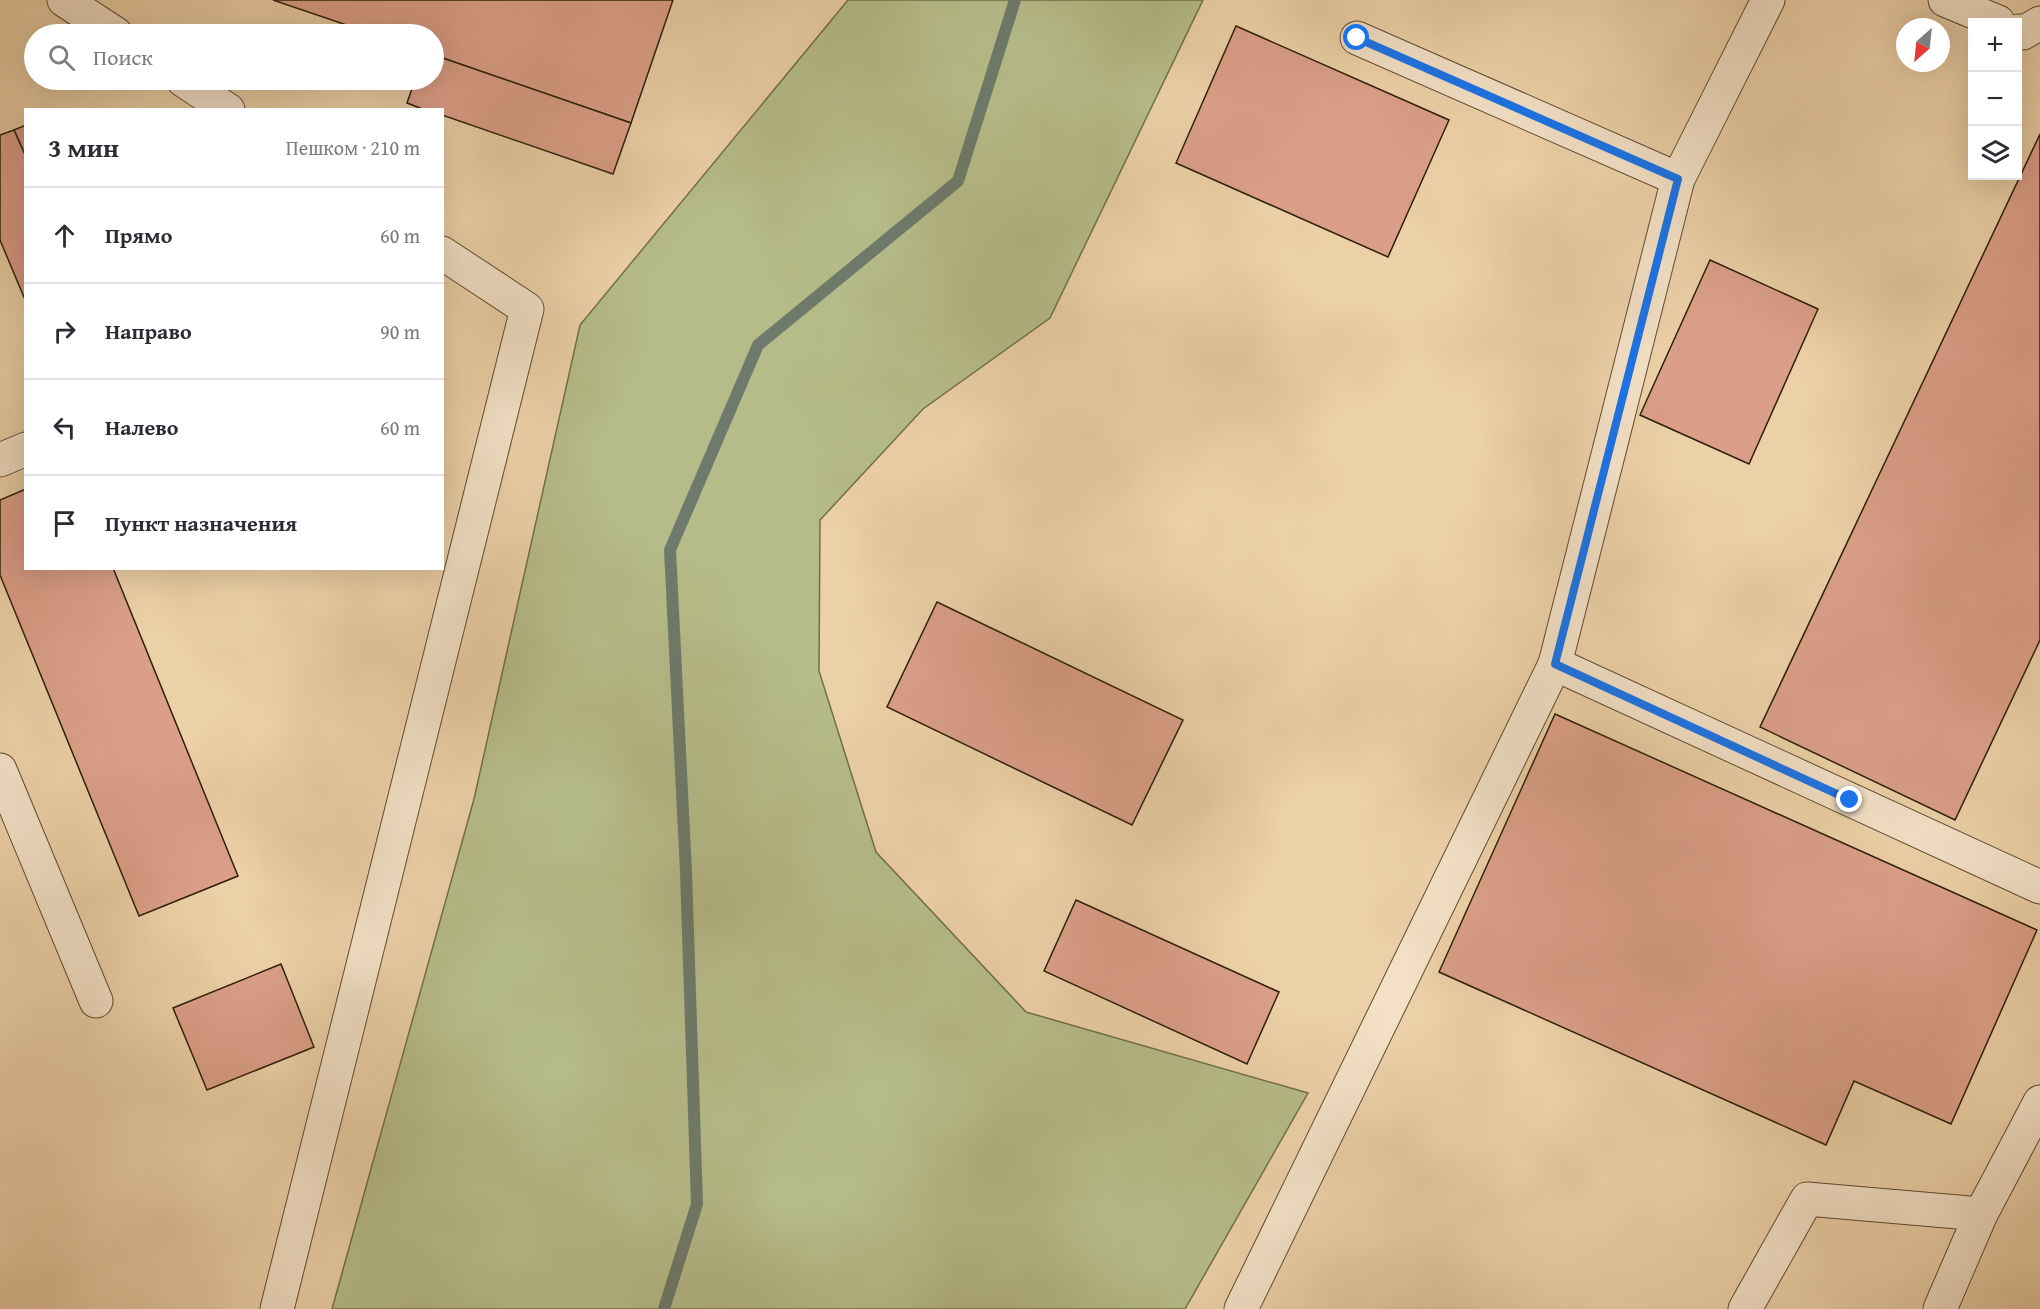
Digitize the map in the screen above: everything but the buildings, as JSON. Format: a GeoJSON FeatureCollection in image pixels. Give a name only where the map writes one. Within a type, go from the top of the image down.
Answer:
{"type":"FeatureCollection","features":[{"type":"Feature","properties":{"kind":"lane"},"geometry":{"type":"LineString","coordinates":[[64,0],[101,24]]}},
{"type":"Feature","properties":{"kind":"lane"},"geometry":{"type":"LineString","coordinates":[[1241,1309],[1555,664],[1678,179],[1768,0]]}},
{"type":"Feature","properties":{"kind":"lane"},"geometry":{"type":"LineString","coordinates":[[1945,0],[1988,18]]}},
{"type":"Feature","properties":{"kind":"lane"},"geometry":{"type":"LineString","coordinates":[[2022,32],[2040,23]]}},
{"type":"Feature","properties":{"kind":"lane"},"geometry":{"type":"LineString","coordinates":[[1357,38],[1678,179]]}},
{"type":"Feature","properties":{"kind":"lane"},"geometry":{"type":"LineString","coordinates":[[198,90],[225,108]]}},
{"type":"Feature","properties":{"kind":"lane"},"geometry":{"type":"LineString","coordinates":[[277,1309],[527,309],[444,254]]}},
{"type":"Feature","properties":{"kind":"lane"},"geometry":{"type":"LineString","coordinates":[[0,460],[24,450]]}},
{"type":"Feature","properties":{"kind":"lane"},"geometry":{"type":"LineString","coordinates":[[1555,664],[2040,887]]}},
{"type":"Feature","properties":{"kind":"lane"},"geometry":{"type":"LineString","coordinates":[[0,770],[96,1001]]}},
{"type":"Feature","properties":{"kind":"lane"},"geometry":{"type":"LineString","coordinates":[[1940,1309],[1981,1214],[2040,1102]]}},
{"type":"Feature","properties":{"kind":"lane"},"geometry":{"type":"LineString","coordinates":[[1745,1309],[1807,1198],[1981,1214]]}},
{"type":"Feature","properties":{"kind":"green space"},"geometry":{"type":"Polygon","coordinates":[[[848,0],[1203,0],[1050,318],[923,409],[820,520],[819,671],[876,852],[1026,1012],[1308,1093],[1185,1309],[332,1309],[474,799],[580,325],[848,0]]]}},
{"type":"Feature","properties":{"kind":"waterway"},"geometry":{"type":"LineString","coordinates":[[664,1309],[697,1204],[686,872],[670,550],[758,345],[958,181],[1015,0]]}},
{"type":"Feature","properties":{"kind":"route"},"geometry":{"type":"LineString","coordinates":[[1357,38],[1678,179],[1555,664],[1850,800]]}}]}
